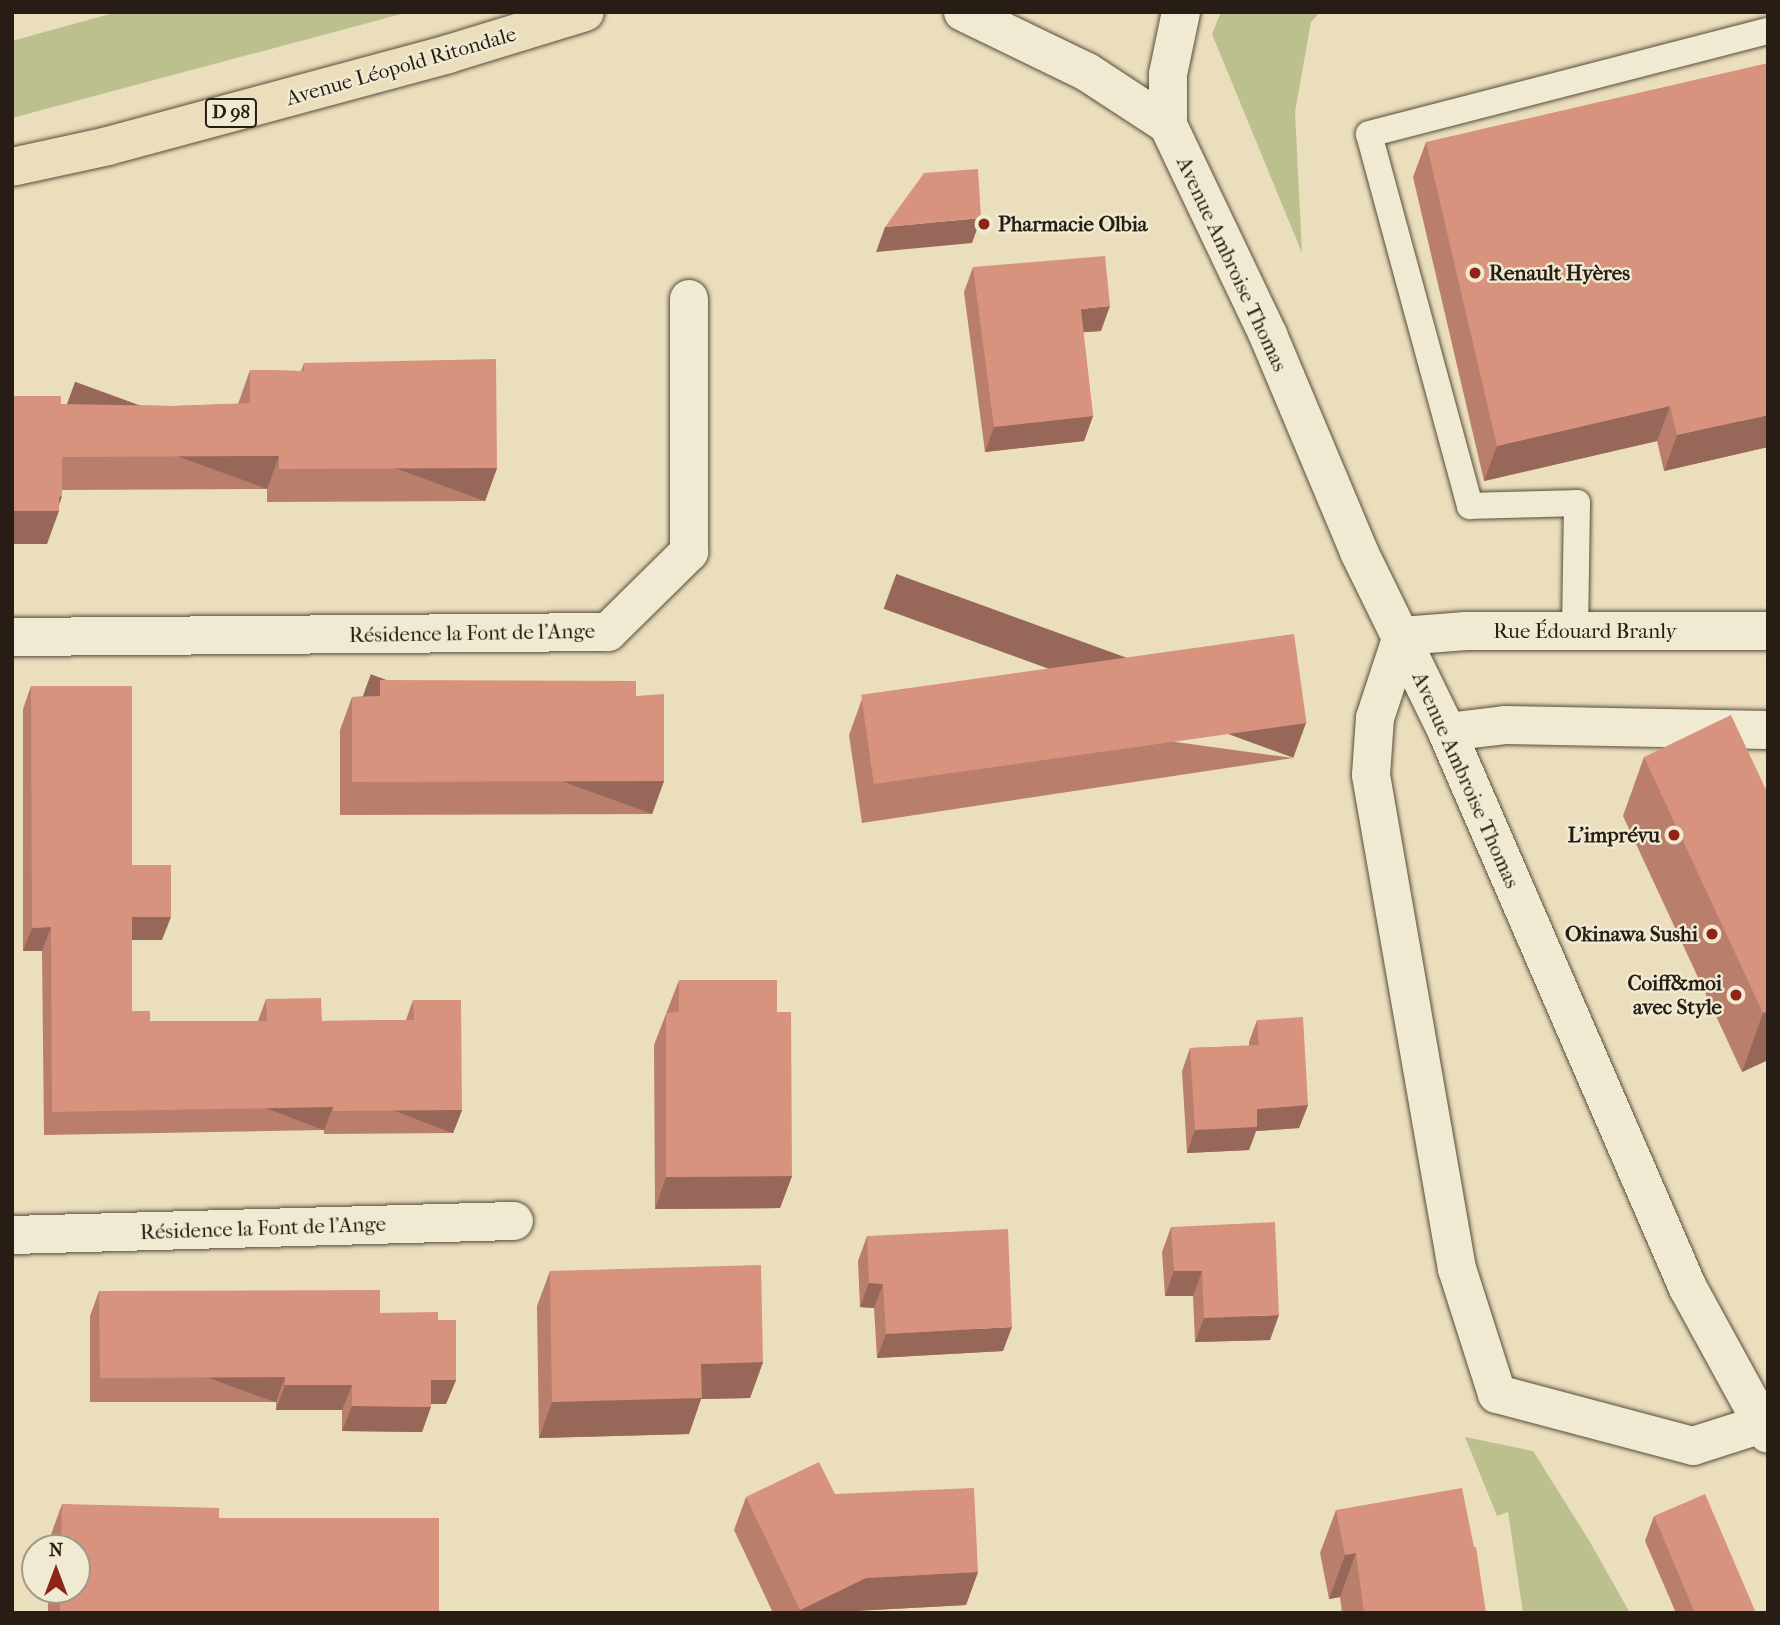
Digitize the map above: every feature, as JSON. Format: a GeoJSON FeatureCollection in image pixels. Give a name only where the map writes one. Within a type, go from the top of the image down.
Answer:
{"type":"FeatureCollection","features":[{"type":"Feature","properties":{"kind":"highway","name":"Avenue Léopold Ritondale"},"geometry":{"type":"LineString","coordinates":[[12,167],[108,146],[448,54],[585,12]]}},
{"type":"Feature","properties":{"kind":"street"},"geometry":{"type":"LineString","coordinates":[[963,12],[1087,72],[1167,125]]}},
{"type":"Feature","properties":{"kind":"street","name":"Avenue Ambroise Thomas"},"geometry":{"type":"LineString","coordinates":[[1181,12],[1168,74],[1167,125],[1268,335],[1359,552],[1447,732],[1688,1288],[1765,1429]]}},
{"type":"Feature","properties":{"kind":"street","name":"Résidence la Font de l'Ange"},"geometry":{"type":"LineString","coordinates":[[12,637],[608,632],[689,552],[689,299]]}},
{"type":"Feature","properties":{"kind":"street","name":"Rue Édouard Branly"},"geometry":{"type":"LineString","coordinates":[[1402,636],[1466,631],[1768,631]]}},
{"type":"Feature","properties":{"kind":"street"},"geometry":{"type":"LineString","coordinates":[[1402,636],[1375,718],[1371,775],[1457,1269],[1497,1394],[1693,1446],[1765,1429]]}},
{"type":"Feature","properties":{"kind":"street"},"geometry":{"type":"LineString","coordinates":[[1447,732],[1505,725],[1768,730]]}},
{"type":"Feature","properties":{"kind":"street","name":"Résidence la Font de l'Ange"},"geometry":{"type":"LineString","coordinates":[[12,1235],[514,1220]]}},
{"type":"Feature","properties":{"kind":"lane"},"geometry":{"type":"LineString","coordinates":[[1575,631],[1577,503],[1470,506],[1369,134],[1768,31]]}},
{"type":"Feature","properties":{"kind":"green space"},"geometry":{"type":"Polygon","coordinates":[[[117,12],[409,12],[12,118],[12,41],[117,12]]]}},
{"type":"Feature","properties":{"kind":"green space"},"geometry":{"type":"Polygon","coordinates":[[[1221,12],[1320,12],[1311,22],[1295,112],[1302,253],[1212,34],[1221,12]]]}},
{"type":"Feature","properties":{"kind":"green space"},"geometry":{"type":"Polygon","coordinates":[[[1465,1437],[1533,1451],[1590,1542],[1630,1613],[1523,1613],[1508,1512],[1497,1516],[1465,1437]]]}},
{"type":"Feature","properties":{"kind":"building"},"geometry":{"type":"Polygon","coordinates":[[[1768,63],[1768,415],[1677,435],[1670,406],[1497,446],[1426,142],[1768,63]]]}},
{"type":"Feature","properties":{"kind":"building"},"geometry":{"type":"Polygon","coordinates":[[[978,169],[981,218],[885,227],[924,173],[978,169]]]}},
{"type":"Feature","properties":{"kind":"building"},"geometry":{"type":"Polygon","coordinates":[[[1105,256],[1110,306],[1081,309],[1093,416],[994,427],[973,267],[1105,256]]]}},
{"type":"Feature","properties":{"kind":"building"},"geometry":{"type":"Polygon","coordinates":[[[496,359],[497,468],[279,469],[279,456],[62,457],[62,496],[59,497],[59,511],[12,511],[12,396],[61,396],[61,404],[172,406],[250,403],[250,370],[304,371],[304,363],[496,359]]]}},
{"type":"Feature","properties":{"kind":"building"},"geometry":{"type":"Polygon","coordinates":[[[1294,634],[1307,723],[874,784],[861,695],[1294,634]]]}},
{"type":"Feature","properties":{"kind":"building"},"geometry":{"type":"Polygon","coordinates":[[[380,680],[636,681],[636,696],[664,694],[664,781],[352,782],[352,697],[380,696],[380,680]]]}},
{"type":"Feature","properties":{"kind":"building"},"geometry":{"type":"Polygon","coordinates":[[[31,686],[132,686],[132,865],[171,865],[171,917],[132,917],[132,1011],[150,1011],[150,1021],[267,1021],[266,999],[321,998],[322,1021],[414,1020],[413,1000],[461,1000],[462,1110],[333,1111],[333,1107],[52,1112],[51,927],[32,928],[31,686]]]}},
{"type":"Feature","properties":{"kind":"building"},"geometry":{"type":"Polygon","coordinates":[[[1731,715],[1768,794],[1768,1011],[1763,1013],[1644,757],[1731,715]]]}},
{"type":"Feature","properties":{"kind":"building"},"geometry":{"type":"Polygon","coordinates":[[[679,980],[777,980],[777,1012],[791,1012],[792,1176],[666,1177],[666,1013],[679,1012],[679,980]]]}},
{"type":"Feature","properties":{"kind":"building"},"geometry":{"type":"Polygon","coordinates":[[[1303,1017],[1308,1105],[1257,1109],[1257,1127],[1195,1130],[1190,1048],[1259,1045],[1257,1020],[1303,1017]]]}},
{"type":"Feature","properties":{"kind":"building"},"geometry":{"type":"Polygon","coordinates":[[[1275,1222],[1279,1315],[1204,1318],[1202,1271],[1174,1271],[1171,1227],[1275,1222]]]}},
{"type":"Feature","properties":{"kind":"building"},"geometry":{"type":"Polygon","coordinates":[[[1008,1229],[1012,1327],[886,1334],[883,1284],[869,1283],[867,1236],[1008,1229]]]}},
{"type":"Feature","properties":{"kind":"building"},"geometry":{"type":"Polygon","coordinates":[[[761,1265],[763,1362],[701,1364],[702,1398],[552,1402],[550,1271],[761,1265]]]}},
{"type":"Feature","properties":{"kind":"building"},"geometry":{"type":"Polygon","coordinates":[[[380,1290],[380,1313],[438,1312],[438,1320],[456,1320],[456,1380],[431,1380],[431,1407],[352,1406],[352,1385],[285,1385],[285,1377],[100,1378],[99,1291],[380,1290]]]}},
{"type":"Feature","properties":{"kind":"building"},"geometry":{"type":"Polygon","coordinates":[[[819,1462],[835,1494],[974,1488],[978,1572],[866,1578],[800,1610],[746,1497],[819,1462]]]}},
{"type":"Feature","properties":{"kind":"building"},"geometry":{"type":"Polygon","coordinates":[[[1462,1488],[1476,1547],[1486,1613],[1364,1613],[1356,1553],[1345,1555],[1336,1510],[1462,1488]]]}},
{"type":"Feature","properties":{"kind":"building"},"geometry":{"type":"Polygon","coordinates":[[[1705,1494],[1756,1613],[1695,1613],[1654,1516],[1705,1494]]]}},
{"type":"Feature","properties":{"kind":"building"},"geometry":{"type":"Polygon","coordinates":[[[62,1504],[219,1508],[219,1518],[439,1518],[439,1613],[60,1613],[60,1604],[91,1604],[91,1534],[61,1534],[62,1504]]]}},
{"type":"Feature","properties":{"kind":"place","name":"Pharmacie Olbia"},"geometry":{"type":"Point","coordinates":[984,224]}},
{"type":"Feature","properties":{"kind":"place","name":"Renault Hyères"},"geometry":{"type":"Point","coordinates":[1475,273]}},
{"type":"Feature","properties":{"kind":"place","name":"L'imprévu"},"geometry":{"type":"Point","coordinates":[1674,835]}},
{"type":"Feature","properties":{"kind":"place","name":"Okinawa Sushi"},"geometry":{"type":"Point","coordinates":[1712,934]}},
{"type":"Feature","properties":{"kind":"place","name":"Coiff&moi avec Style"},"geometry":{"type":"Point","coordinates":[1736,995]}}]}
